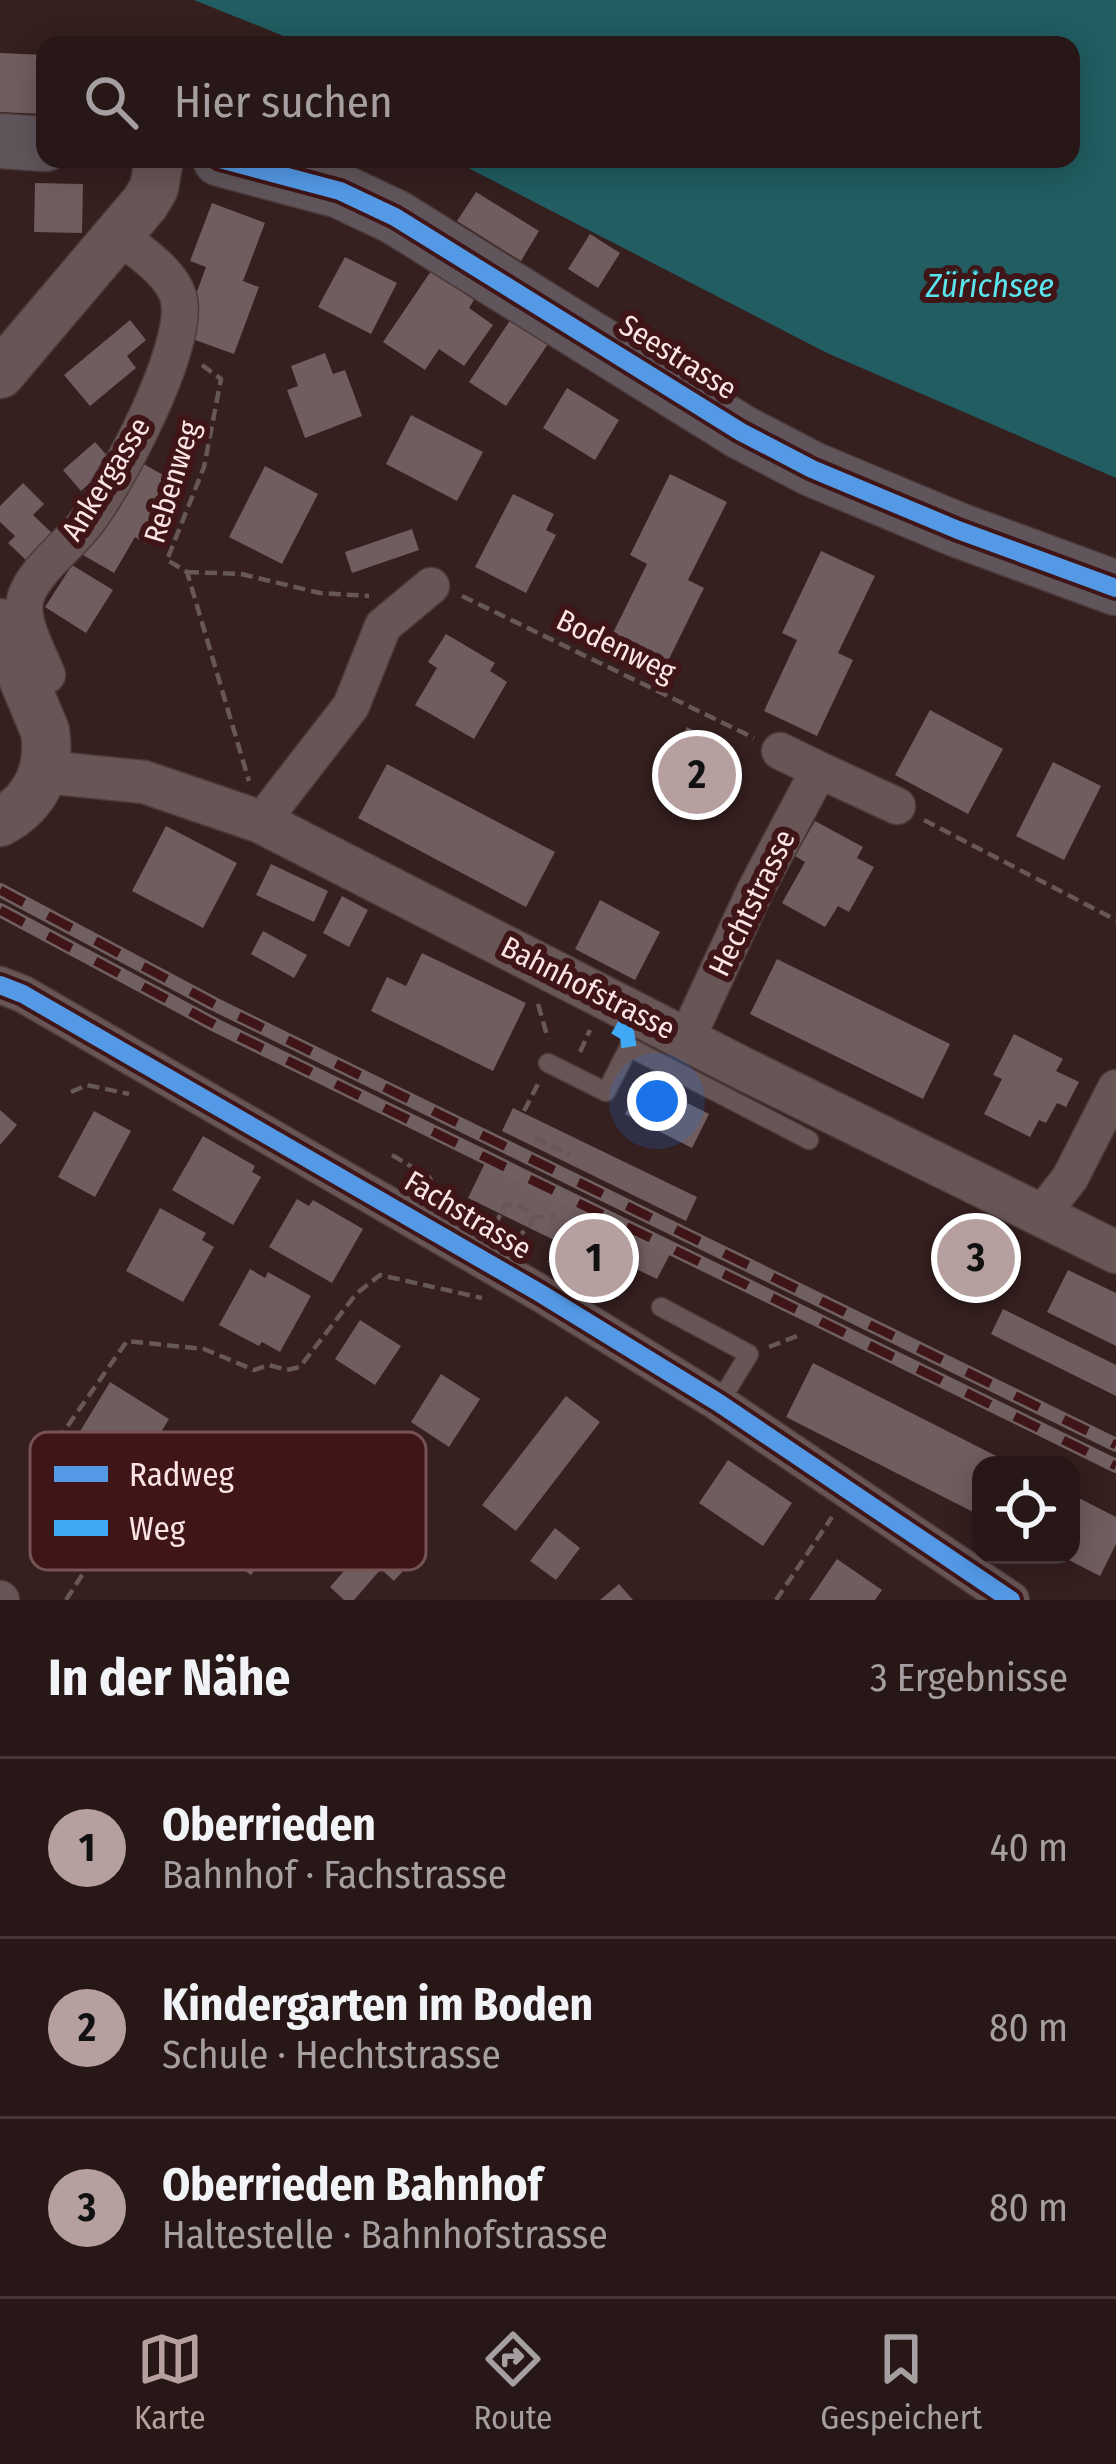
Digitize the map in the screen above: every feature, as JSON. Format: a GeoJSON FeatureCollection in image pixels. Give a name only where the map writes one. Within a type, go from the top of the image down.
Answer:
{"type":"FeatureCollection","features":[{"type":"Feature","properties":{"kind":"main road"},"geometry":{"type":"LineString","coordinates":[[0,141],[36,143]]}},
{"type":"Feature","properties":{"kind":"main road"},"geometry":{"type":"LineString","coordinates":[[0,374],[120,236],[154,188],[157,168]]}},
{"type":"Feature","properties":{"kind":"main road","name":"Seestrasse"},"geometry":{"type":"LineString","coordinates":[[255,168],[322,185],[395,218],[741,432],[812,469],[1116,588]]}},
{"type":"Feature","properties":{"kind":"main road"},"geometry":{"type":"LineString","coordinates":[[0,622],[30,720],[25,804],[0,822]]}},
{"type":"Feature","properties":{"kind":"street","name":"Ankergasse"},"geometry":{"type":"LineString","coordinates":[[30,720],[57,699],[29,632],[24,600],[88,521],[144,423],[181,317],[178,296],[169,280],[120,236]]}},
{"type":"Feature","properties":{"kind":"street"},"geometry":{"type":"LineString","coordinates":[[261,823],[351,706],[383,626],[431,586]]}},
{"type":"Feature","properties":{"kind":"street","name":"Bahnhofstrasse"},"geometry":{"type":"LineString","coordinates":[[30,720],[144,782],[261,823],[1116,1252]]}},
{"type":"Feature","properties":{"kind":"street"},"geometry":{"type":"LineString","coordinates":[[780,751],[897,806]]}},
{"type":"Feature","properties":{"kind":"street","name":"Hechtstrasse"},"geometry":{"type":"LineString","coordinates":[[687,1038],[754,891],[819,770]]}},
{"type":"Feature","properties":{"kind":"street","name":"Fachstrasse"},"geometry":{"type":"LineString","coordinates":[[0,985],[378,1197],[719,1403],[1011,1600]]}},
{"type":"Feature","properties":{"kind":"street"},"geometry":{"type":"LineString","coordinates":[[1041,1215],[1070,1178],[1116,1088]]}},
{"type":"Feature","properties":{"kind":"lane"},"geometry":{"type":"LineString","coordinates":[[548,1063],[606,1092],[629,1047],[809,1140]]}},
{"type":"Feature","properties":{"kind":"lane"},"geometry":{"type":"LineString","coordinates":[[661,1307],[748,1354],[719,1403]]}},
{"type":"Feature","properties":{"kind":"path"},"geometry":{"type":"LineString","coordinates":[[188,572],[241,574],[320,593],[367,596],[431,586]]}},
{"type":"Feature","properties":{"kind":"path"},"geometry":{"type":"LineString","coordinates":[[897,806],[1116,920]]}},
{"type":"Feature","properties":{"kind":"path"},"geometry":{"type":"LineString","coordinates":[[580,1052],[596,1018]]}},
{"type":"Feature","properties":{"kind":"path"},"geometry":{"type":"LineString","coordinates":[[535,1138],[570,1154]]}},
{"type":"Feature","properties":{"kind":"path"},"geometry":{"type":"LineString","coordinates":[[392,1155],[429,1178],[439,1194],[495,1226],[505,1205],[516,1203],[532,1217],[555,1216]]}},
{"type":"Feature","properties":{"kind":"path"},"geometry":{"type":"LineString","coordinates":[[521,1234],[530,1227],[532,1217]]}},
{"type":"Feature","properties":{"kind":"path"},"geometry":{"type":"LineString","coordinates":[[63,1432],[127,1341],[204,1349],[254,1370],[269,1365],[287,1370],[300,1367],[366,1283],[380,1275],[483,1299]]}},
{"type":"Feature","properties":{"kind":"path"},"geometry":{"type":"LineString","coordinates":[[776,1600],[842,1502]]}},
{"type":"Feature","properties":{"kind":"path"},"geometry":{"type":"LineString","coordinates":[[66,1600],[85,1570]]}},
{"type":"Feature","properties":{"kind":"water","name":"Zürichsee"},"geometry":{"type":"Polygon","coordinates":[[[194,0],[1116,0],[1116,478],[827,353],[468,168],[1080,168],[1080,36],[284,36],[194,0]]]}},
{"type":"Feature","properties":{"kind":"building"},"geometry":{"type":"Polygon","coordinates":[[[0,53],[36,55],[36,114],[0,112],[0,53]]]}},
{"type":"Feature","properties":{"kind":"building"},"geometry":{"type":"Polygon","coordinates":[[[35,183],[83,184],[82,233],[34,232],[35,183]]]}},
{"type":"Feature","properties":{"kind":"building"},"geometry":{"type":"Polygon","coordinates":[[[476,192],[539,231],[521,261],[457,221],[476,192]]]}},
{"type":"Feature","properties":{"kind":"building"},"geometry":{"type":"Polygon","coordinates":[[[212,203],[265,223],[243,281],[259,287],[234,354],[181,335],[206,267],[190,261],[212,203]]]}},
{"type":"Feature","properties":{"kind":"building"},"geometry":{"type":"Polygon","coordinates":[[[590,234],[620,253],[598,288],[568,269],[590,234]]]}},
{"type":"Feature","properties":{"kind":"building"},"geometry":{"type":"Polygon","coordinates":[[[345,257],[397,283],[371,334],[318,307],[345,257]]]}},
{"type":"Feature","properties":{"kind":"building"},"geometry":{"type":"Polygon","coordinates":[[[431,271],[474,300],[469,308],[493,325],[464,366],[439,349],[425,370],[383,342],[431,271]]]}},
{"type":"Feature","properties":{"kind":"building"},"geometry":{"type":"Polygon","coordinates":[[[511,319],[548,344],[506,406],[469,382],[511,319]]]}},
{"type":"Feature","properties":{"kind":"building"},"geometry":{"type":"Polygon","coordinates":[[[130,320],[146,340],[127,356],[136,368],[90,406],[64,375],[130,320]]]}},
{"type":"Feature","properties":{"kind":"building"},"geometry":{"type":"Polygon","coordinates":[[[325,353],[333,374],[345,370],[362,416],[305,438],[287,390],[298,386],[291,366],[325,353]]]}},
{"type":"Feature","properties":{"kind":"building"},"geometry":{"type":"Polygon","coordinates":[[[567,388],[619,420],[595,460],[543,428],[567,388]]]}},
{"type":"Feature","properties":{"kind":"building"},"geometry":{"type":"Polygon","coordinates":[[[411,415],[483,452],[457,501],[386,464],[411,415]]]}},
{"type":"Feature","properties":{"kind":"building"},"geometry":{"type":"Polygon","coordinates":[[[95,442],[113,462],[81,491],[63,470],[95,442]]]}},
{"type":"Feature","properties":{"kind":"building"},"geometry":{"type":"Polygon","coordinates":[[[133,458],[179,484],[146,544],[135,537],[114,573],[83,555],[133,458]]]}},
{"type":"Feature","properties":{"kind":"building"},"geometry":{"type":"Polygon","coordinates":[[[265,466],[318,494],[282,564],[229,537],[265,466]]]}},
{"type":"Feature","properties":{"kind":"building"},"geometry":{"type":"Polygon","coordinates":[[[670,474],[727,502],[688,580],[704,588],[666,665],[611,637],[647,564],[630,555],[670,474]]]}},
{"type":"Feature","properties":{"kind":"building"},"geometry":{"type":"Polygon","coordinates":[[[23,483],[44,504],[33,515],[53,534],[27,561],[8,543],[15,536],[0,522],[0,506],[23,483]]]}},
{"type":"Feature","properties":{"kind":"building"},"geometry":{"type":"Polygon","coordinates":[[[513,494],[554,514],[546,530],[556,535],[526,593],[475,567],[513,494]]]}},
{"type":"Feature","properties":{"kind":"building"},"geometry":{"type":"Polygon","coordinates":[[[412,529],[419,550],[352,573],[345,552],[412,529]]]}},
{"type":"Feature","properties":{"kind":"building"},"geometry":{"type":"Polygon","coordinates":[[[821,551],[875,576],[838,653],[853,660],[817,736],[764,711],[797,640],[782,633],[821,551]]]}},
{"type":"Feature","properties":{"kind":"building"},"geometry":{"type":"Polygon","coordinates":[[[72,565],[113,590],[86,633],[45,607],[72,565]]]}},
{"type":"Feature","properties":{"kind":"building"},"geometry":{"type":"Polygon","coordinates":[[[446,634],[495,663],[490,671],[507,682],[474,739],[415,705],[437,668],[428,662],[446,634]]]}},
{"type":"Feature","properties":{"kind":"building"},"geometry":{"type":"Polygon","coordinates":[[[930,710],[1003,749],[968,814],[895,775],[930,710]]]}},
{"type":"Feature","properties":{"kind":"building"},"geometry":{"type":"Polygon","coordinates":[[[687,727],[723,745],[718,756],[735,764],[717,800],[700,792],[694,803],[658,785],[687,727]]]}},
{"type":"Feature","properties":{"kind":"building"},"geometry":{"type":"Polygon","coordinates":[[[1053,762],[1101,786],[1064,860],[1016,836],[1053,762]]]}},
{"type":"Feature","properties":{"kind":"building"},"geometry":{"type":"Polygon","coordinates":[[[387,764],[555,852],[526,907],[358,818],[387,764]]]}},
{"type":"Feature","properties":{"kind":"building"},"geometry":{"type":"Polygon","coordinates":[[[815,821],[863,847],[857,858],[874,867],[849,912],[838,906],[825,927],[782,903],[805,862],[795,856],[815,821]]]}},
{"type":"Feature","properties":{"kind":"building"},"geometry":{"type":"Polygon","coordinates":[[[166,826],[237,863],[203,928],[132,891],[166,826]]]}},
{"type":"Feature","properties":{"kind":"building"},"geometry":{"type":"Polygon","coordinates":[[[271,864],[328,891],[314,922],[256,895],[271,864]]]}},
{"type":"Feature","properties":{"kind":"building"},"geometry":{"type":"Polygon","coordinates":[[[342,896],[368,910],[349,947],[323,933],[342,896]]]}},
{"type":"Feature","properties":{"kind":"building"},"geometry":{"type":"Polygon","coordinates":[[[600,900],[660,932],[635,980],[575,949],[600,900]]]}},
{"type":"Feature","properties":{"kind":"building"},"geometry":{"type":"Polygon","coordinates":[[[263,931],[307,955],[294,978],[251,954],[263,931]]]}},
{"type":"Feature","properties":{"kind":"building"},"geometry":{"type":"Polygon","coordinates":[[[422,953],[526,1003],[493,1071],[371,1011],[387,977],[406,986],[422,953]]]}},
{"type":"Feature","properties":{"kind":"building"},"geometry":{"type":"Polygon","coordinates":[[[777,959],[950,1044],[923,1099],[750,1014],[777,959]]]}},
{"type":"Feature","properties":{"kind":"building"},"geometry":{"type":"Polygon","coordinates":[[[1014,1034],[1063,1059],[1056,1071],[1079,1082],[1066,1107],[1057,1103],[1046,1123],[1039,1120],[1030,1137],[984,1114],[1002,1079],[993,1075],[1014,1034]]]}},
{"type":"Feature","properties":{"kind":"building"},"geometry":{"type":"Polygon","coordinates":[[[642,1080],[709,1114],[692,1148],[625,1114],[642,1080]]]}},
{"type":"Feature","properties":{"kind":"building"},"geometry":{"type":"Polygon","coordinates":[[[513,1108],[697,1197],[686,1221],[502,1131],[513,1108]]]}},
{"type":"Feature","properties":{"kind":"building"},"geometry":{"type":"Polygon","coordinates":[[[0,1110],[17,1125],[0,1145],[0,1110]]]}},
{"type":"Feature","properties":{"kind":"building"},"geometry":{"type":"Polygon","coordinates":[[[94,1111],[131,1131],[95,1197],[58,1177],[94,1111]]]}},
{"type":"Feature","properties":{"kind":"building"},"geometry":{"type":"Polygon","coordinates":[[[203,1136],[255,1166],[252,1172],[261,1177],[233,1225],[172,1190],[203,1136]]]}},
{"type":"Feature","properties":{"kind":"building"},"geometry":{"type":"Polygon","coordinates":[[[485,1163],[670,1254],[657,1279],[634,1268],[619,1297],[548,1262],[558,1242],[468,1198],[485,1163]]]}},
{"type":"Feature","properties":{"kind":"building"},"geometry":{"type":"Polygon","coordinates":[[[297,1199],[309,1206],[313,1200],[363,1229],[332,1283],[269,1247],[297,1199]]]}},
{"type":"Feature","properties":{"kind":"building"},"geometry":{"type":"Polygon","coordinates":[[[160,1208],[206,1233],[202,1240],[214,1247],[183,1302],[126,1271],[160,1208]]]}},
{"type":"Feature","properties":{"kind":"building"},"geometry":{"type":"Polygon","coordinates":[[[250,1269],[265,1278],[268,1272],[311,1296],[280,1352],[219,1325],[250,1269]]]}},
{"type":"Feature","properties":{"kind":"building"},"geometry":{"type":"Polygon","coordinates":[[[1068,1270],[1116,1293],[1116,1346],[1047,1312],[1068,1270]]]}},
{"type":"Feature","properties":{"kind":"building"},"geometry":{"type":"Polygon","coordinates":[[[1003,1309],[1116,1365],[1116,1396],[991,1334],[1003,1309]]]}},
{"type":"Feature","properties":{"kind":"building"},"geometry":{"type":"Polygon","coordinates":[[[360,1320],[401,1346],[375,1385],[335,1359],[360,1320]]]}},
{"type":"Feature","properties":{"kind":"building"},"geometry":{"type":"Polygon","coordinates":[[[813,1363],[996,1456],[972,1456],[972,1511],[786,1417],[813,1363]]]}},
{"type":"Feature","properties":{"kind":"building"},"geometry":{"type":"Polygon","coordinates":[[[441,1374],[480,1399],[449,1447],[411,1422],[441,1374]]]}},
{"type":"Feature","properties":{"kind":"building"},"geometry":{"type":"Polygon","coordinates":[[[110,1382],[169,1419],[161,1432],[80,1432],[110,1382]]]}},
{"type":"Feature","properties":{"kind":"building"},"geometry":{"type":"Polygon","coordinates":[[[566,1396],[600,1422],[516,1531],[482,1505],[566,1396]]]}},
{"type":"Feature","properties":{"kind":"building"},"geometry":{"type":"Polygon","coordinates":[[[728,1460],[792,1503],[763,1546],[699,1503],[728,1460]]]}},
{"type":"Feature","properties":{"kind":"building"},"geometry":{"type":"Polygon","coordinates":[[[1080,1499],[1116,1517],[1116,1544],[1100,1576],[1077,1564],[1080,1499]]]}},
{"type":"Feature","properties":{"kind":"building"},"geometry":{"type":"Polygon","coordinates":[[[555,1528],[580,1548],[556,1580],[530,1561],[555,1528]]]}},
{"type":"Feature","properties":{"kind":"building"},"geometry":{"type":"Polygon","coordinates":[[[837,1559],[882,1590],[875,1600],[809,1600],[837,1559]]]}},
{"type":"Feature","properties":{"kind":"building"},"geometry":{"type":"Polygon","coordinates":[[[345,1570],[380,1570],[354,1600],[344,1600],[330,1587],[345,1570]]]}},
{"type":"Feature","properties":{"kind":"building"},"geometry":{"type":"Polygon","coordinates":[[[382,1570],[404,1570],[394,1581],[382,1570]]]}},
{"type":"Feature","properties":{"kind":"building"},"geometry":{"type":"Polygon","coordinates":[[[619,1584],[633,1600],[600,1600],[619,1584]]]}},
{"type":"Feature","properties":{"kind":"railway"},"geometry":{"type":"LineString","coordinates":[[0,890],[214,1004],[1116,1445]]}},
{"type":"Feature","properties":{"kind":"railway"},"geometry":{"type":"LineString","coordinates":[[0,910],[217,1026],[1116,1466]]}},
{"type":"Feature","properties":{"kind":"marked path"},"geometry":{"type":"LineString","coordinates":[[615,1027],[627,1034],[629,1047]]}},
{"type":"Feature","properties":{"kind":"cycle path"},"geometry":{"type":"LineString","coordinates":[[254,168],[340,191],[395,217],[741,432],[812,469],[1116,588]]}},
{"type":"Feature","properties":{"kind":"cycle path"},"geometry":{"type":"LineString","coordinates":[[0,985],[540,1293],[719,1403],[1011,1600]]}},
{"type":"Feature","properties":{"kind":"place","name":"Kindergarten im Boden"},"geometry":{"type":"Point","coordinates":[697,775]}},
{"type":"Feature","properties":{"kind":"place","name":"Oberrieden"},"geometry":{"type":"Point","coordinates":[594,1258]}},
{"type":"Feature","properties":{"kind":"place","name":"Oberrieden Bahnhof"},"geometry":{"type":"Point","coordinates":[976,1258]}}]}
